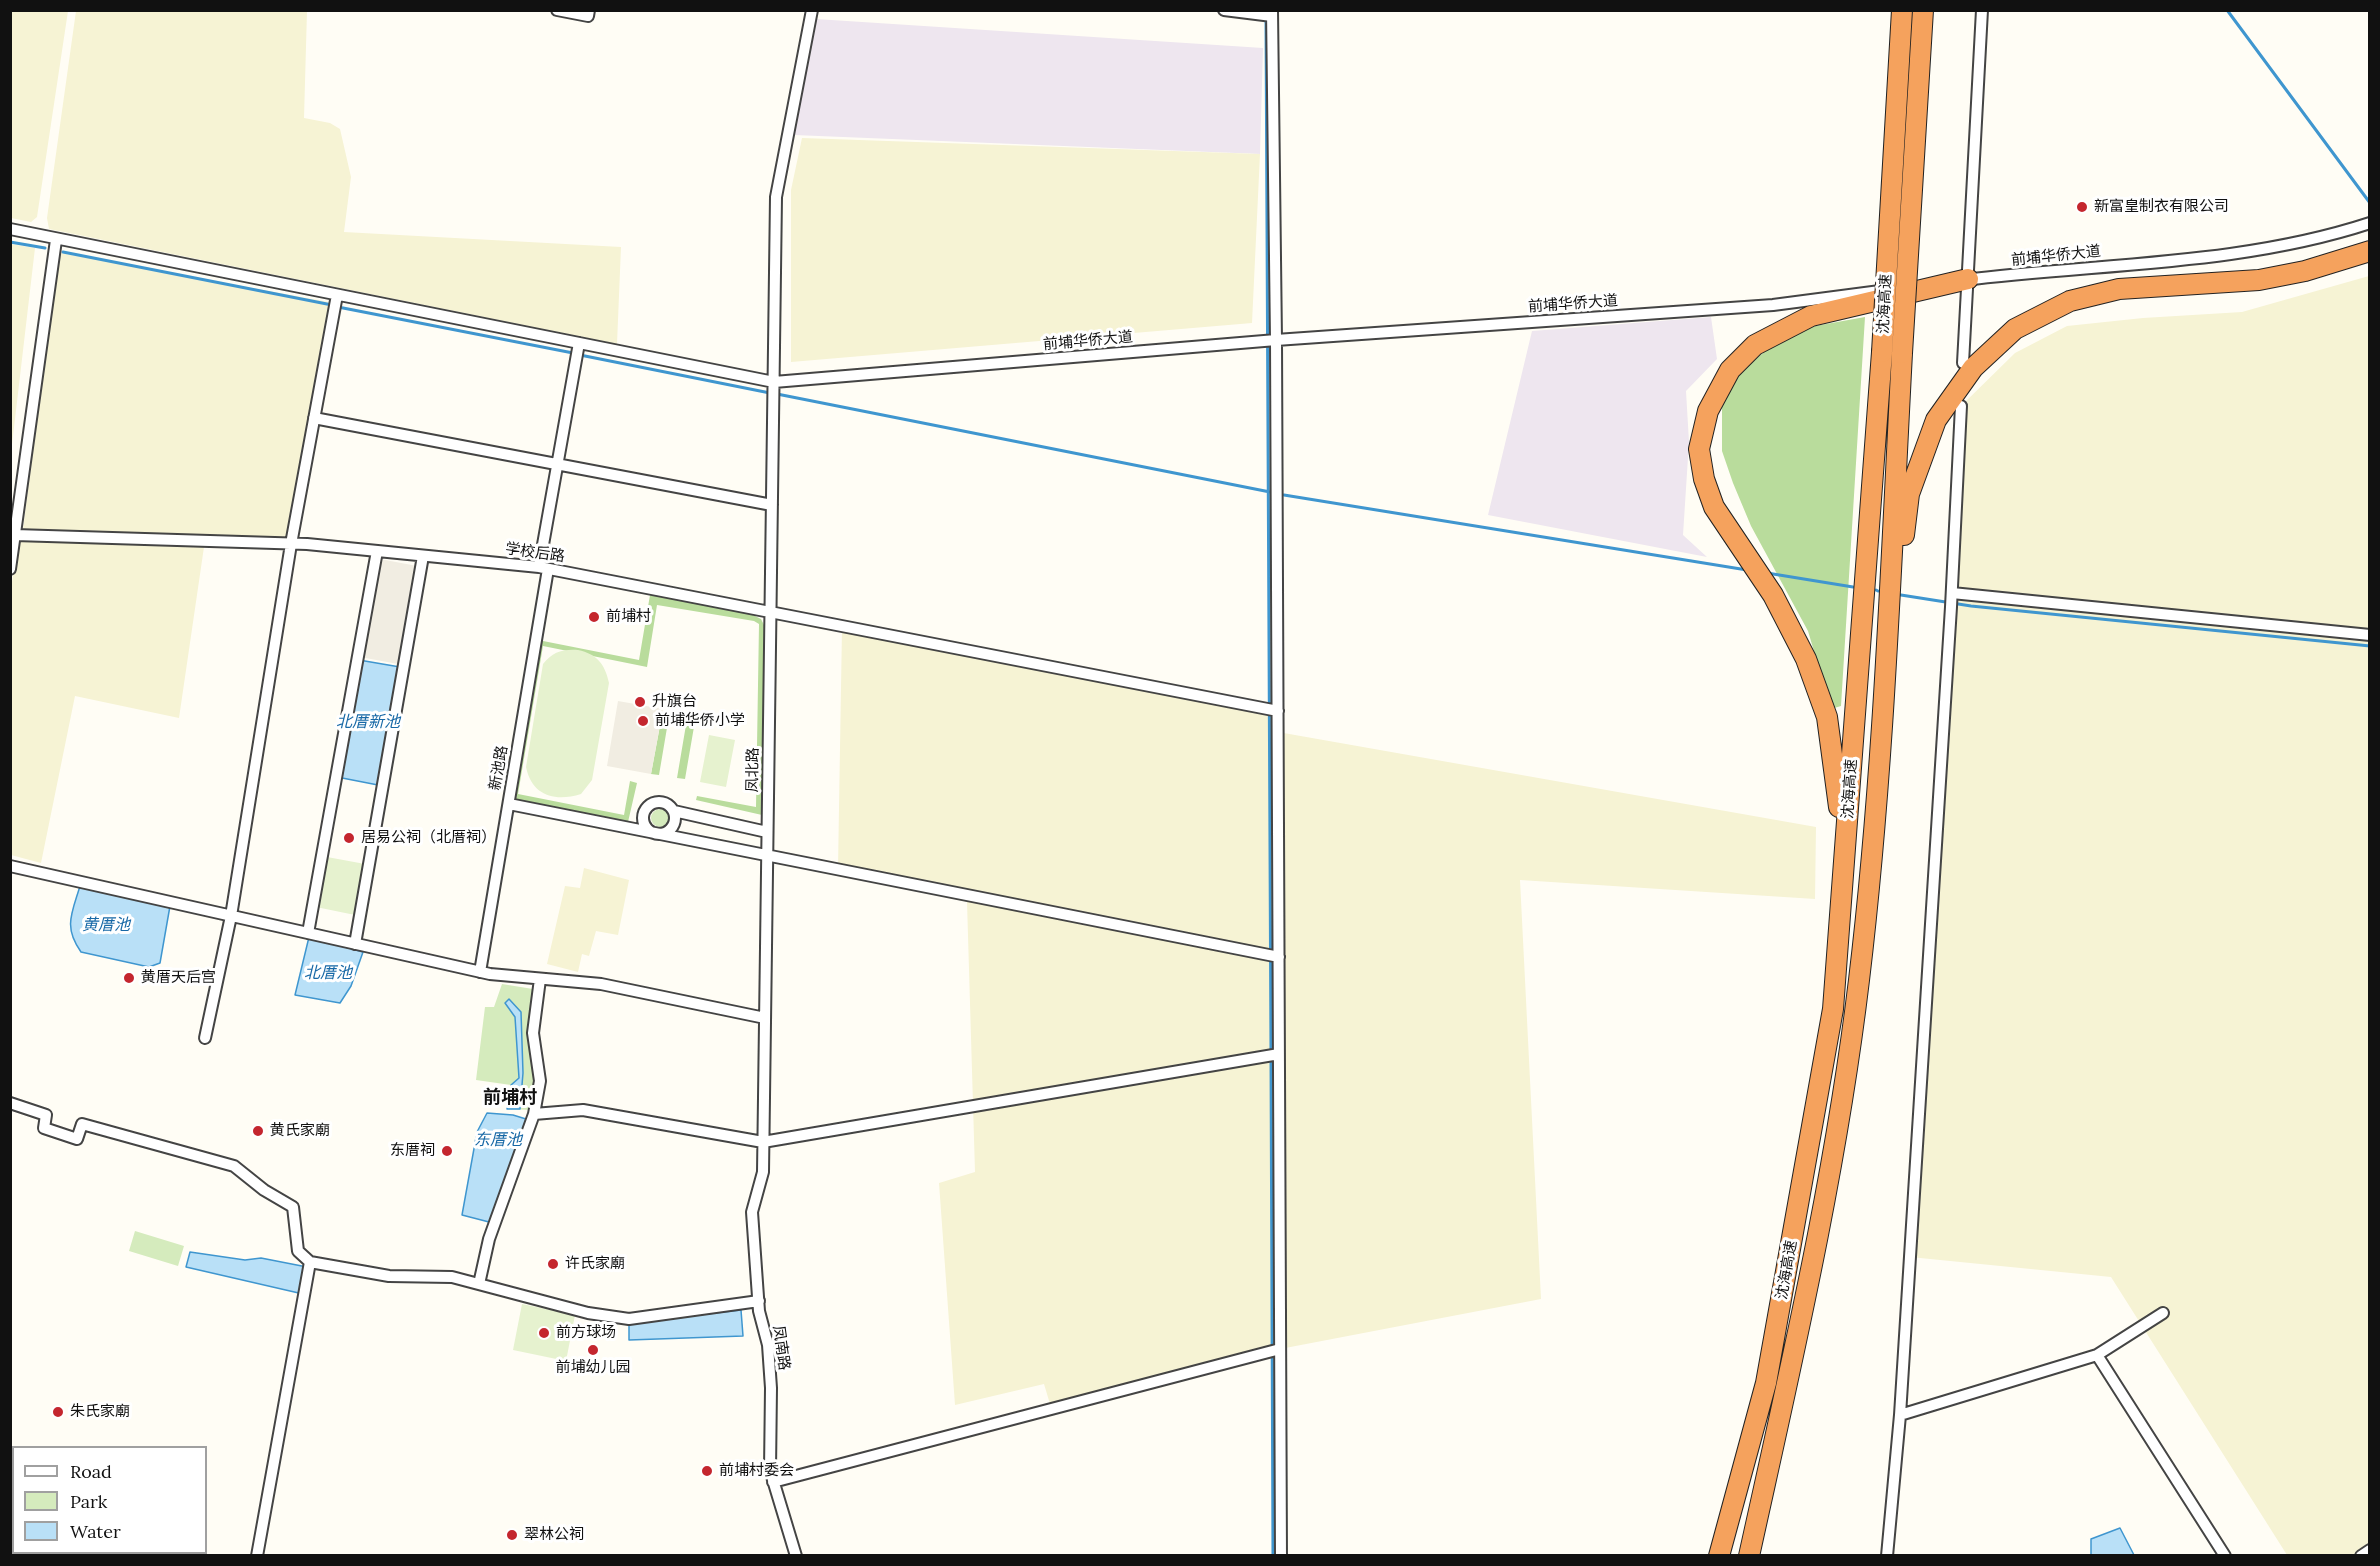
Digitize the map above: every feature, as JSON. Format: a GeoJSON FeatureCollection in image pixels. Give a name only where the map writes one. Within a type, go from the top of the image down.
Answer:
{"type":"FeatureCollection","features":[{"type":"Feature","properties":{"kind":"highway","name":"沈海高速"},"geometry":{"type":"LineString","coordinates":[[1719,1556],[1766,1383],[1833,1009],[1882,352],[1902,10]]}},
{"type":"Feature","properties":{"kind":"highway","name":"沈海高速"},"geometry":{"type":"LineString","coordinates":[[1749,1556],[1818,1245],[1859,982],[1882,737],[1923,10]]}},
{"type":"Feature","properties":{"kind":"highway"},"geometry":{"type":"LineString","coordinates":[[1886,660],[1910,494],[1936,420],[1973,368],[2015,329],[2070,302],[2119,289],[2259,280],[2305,271],[2370,251]]}},
{"type":"Feature","properties":{"kind":"highway"},"geometry":{"type":"LineString","coordinates":[[1844,860],[1827,717],[1806,660],[1773,595],[1714,507],[1704,479],[1699,449],[1708,411],[1730,370],[1755,345],[1811,316],[1968,279]]}},
{"type":"Feature","properties":{"kind":"street"},"geometry":{"type":"LineString","coordinates":[[558,10],[588,16],[589,10]]}},
{"type":"Feature","properties":{"kind":"street","name":"凤北路"},"geometry":{"type":"LineString","coordinates":[[763,1142],[776,197],[812,10]]}},
{"type":"Feature","properties":{"kind":"street"},"geometry":{"type":"LineString","coordinates":[[1224,10],[1269,14],[1275,1351],[1281,1556]]}},
{"type":"Feature","properties":{"kind":"street"},"geometry":{"type":"LineString","coordinates":[[1963,363],[1982,10]]}},
{"type":"Feature","properties":{"kind":"street","name":"前埔华侨大道"},"geometry":{"type":"LineString","coordinates":[[10,229],[336,302],[774,389],[1271,341],[1773,306],[1968,279],[2235,254],[2340,232],[2370,223]]}},
{"type":"Feature","properties":{"kind":"street"},"geometry":{"type":"LineString","coordinates":[[10,569],[56,240]]}},
{"type":"Feature","properties":{"kind":"street"},"geometry":{"type":"LineString","coordinates":[[205,1038],[231,916],[291,544],[336,302]]}},
{"type":"Feature","properties":{"kind":"street","name":"新池路"},"geometry":{"type":"LineString","coordinates":[[480,972],[509,804],[557,464],[577,351]]}},
{"type":"Feature","properties":{"kind":"street"},"geometry":{"type":"LineString","coordinates":[[1887,1556],[1900,1415],[1952,599],[1961,406]]}},
{"type":"Feature","properties":{"kind":"street"},"geometry":{"type":"LineString","coordinates":[[314,418],[772,505]]}},
{"type":"Feature","properties":{"kind":"street","name":"学校后路"},"geometry":{"type":"LineString","coordinates":[[15,535],[291,544],[543,568],[770,615],[1272,710]]}},
{"type":"Feature","properties":{"kind":"street"},"geometry":{"type":"LineString","coordinates":[[308,933],[377,551]]}},
{"type":"Feature","properties":{"kind":"street"},"geometry":{"type":"LineString","coordinates":[[355,944],[423,556]]}},
{"type":"Feature","properties":{"kind":"street"},"geometry":{"type":"LineString","coordinates":[[1952,599],[2370,635]]}},
{"type":"Feature","properties":{"kind":"street"},"geometry":{"type":"LineString","coordinates":[[660,802],[669,805],[674,811],[675,819],[671,828],[657,833],[644,824],[646,808],[660,802]]}},
{"type":"Feature","properties":{"kind":"street"},"geometry":{"type":"LineString","coordinates":[[509,804],[1273,956]]}},
{"type":"Feature","properties":{"kind":"street"},"geometry":{"type":"LineString","coordinates":[[674,811],[767,832]]}},
{"type":"Feature","properties":{"kind":"street"},"geometry":{"type":"LineString","coordinates":[[10,866],[480,972],[602,984],[765,1018]]}},
{"type":"Feature","properties":{"kind":"street"},"geometry":{"type":"LineString","coordinates":[[479,1284],[489,1239],[534,1114],[540,1082],[533,1033],[540,979]]}},
{"type":"Feature","properties":{"kind":"street"},"geometry":{"type":"LineString","coordinates":[[534,1114],[583,1110],[763,1142],[1274,1055]]}},
{"type":"Feature","properties":{"kind":"street"},"geometry":{"type":"LineString","coordinates":[[10,1103],[46,1115],[44,1128],[77,1139],[82,1124],[234,1166],[264,1190],[293,1207],[298,1251],[310,1262],[389,1276],[452,1277],[588,1312],[628,1319],[759,1301]]}},
{"type":"Feature","properties":{"kind":"street","name":"凤南路"},"geometry":{"type":"LineString","coordinates":[[763,1142],[763,1172],[752,1212],[759,1301],[768,1345],[771,1388],[770,1470],[796,1556]]}},
{"type":"Feature","properties":{"kind":"street"},"geometry":{"type":"LineString","coordinates":[[257,1556],[310,1262]]}},
{"type":"Feature","properties":{"kind":"street"},"geometry":{"type":"LineString","coordinates":[[1900,1415],[2097,1356],[2163,1313]]}},
{"type":"Feature","properties":{"kind":"street"},"geometry":{"type":"LineString","coordinates":[[773,1482],[1275,1351]]}},
{"type":"Feature","properties":{"kind":"street"},"geometry":{"type":"LineString","coordinates":[[2097,1356],[2225,1556]]}},
{"type":"Feature","properties":{"kind":"street"},"geometry":{"type":"LineString","coordinates":[[2361,1556],[2370,1550]]}},
{"type":"Feature","properties":{"kind":"shaded area"},"geometry":{"type":"Polygon","coordinates":[[[11,10],[68,11],[37,217],[31,222],[11,218],[11,10]]]}},
{"type":"Feature","properties":{"kind":"shaded area"},"geometry":{"type":"Polygon","coordinates":[[[76,11],[307,11],[304,118],[330,123],[340,129],[351,177],[344,232],[621,247],[617,344],[49,229],[47,218],[76,11]]]}},
{"type":"Feature","properties":{"kind":"shaded area"},"geometry":{"type":"Polygon","coordinates":[[[816,19],[1263,48],[1260,154],[794,135],[816,19]]]}},
{"type":"Feature","properties":{"kind":"shaded area"},"geometry":{"type":"Polygon","coordinates":[[[802,138],[1260,154],[1252,323],[791,362],[791,190],[802,138]]]}},
{"type":"Feature","properties":{"kind":"shaded area"},"geometry":{"type":"Polygon","coordinates":[[[10,244],[35,248],[11,453],[10,244]]]}},
{"type":"Feature","properties":{"kind":"shaded area"},"geometry":{"type":"Polygon","coordinates":[[[61,253],[329,302],[286,538],[23,529],[47,337],[61,253]]]}},
{"type":"Feature","properties":{"kind":"shaded area"},"geometry":{"type":"Polygon","coordinates":[[[2369,276],[2369,1555],[2287,1555],[2111,1277],[1910,1257],[1961,406],[2015,353],[2067,326],[2143,318],[2242,312],[2369,276]]]}},
{"type":"Feature","properties":{"kind":"shaded area"},"geometry":{"type":"Polygon","coordinates":[[[1711,317],[1717,359],[1686,391],[1689,442],[1683,535],[1707,557],[1488,515],[1532,331],[1711,317]]]}},
{"type":"Feature","properties":{"kind":"shaded area"},"geometry":{"type":"Polygon","coordinates":[[[18,541],[204,547],[179,718],[75,696],[41,863],[11,855],[10,595],[18,541]]]}},
{"type":"Feature","properties":{"kind":"shaded area"},"geometry":{"type":"Polygon","coordinates":[[[380,559],[417,566],[398,664],[360,657],[380,559]]]}},
{"type":"Feature","properties":{"kind":"shaded area"},"geometry":{"type":"Polygon","coordinates":[[[842,628],[1278,711],[1278,732],[1816,827],[1815,899],[1520,880],[1541,1299],[1280,1349],[1050,1404],[1044,1384],[955,1405],[939,1183],[975,1172],[967,902],[838,868],[842,628]]]}},
{"type":"Feature","properties":{"kind":"shaded area"},"geometry":{"type":"Polygon","coordinates":[[[618,701],[663,709],[651,774],[607,766],[618,701]]]}},
{"type":"Feature","properties":{"kind":"shaded area"},"geometry":{"type":"Polygon","coordinates":[[[584,868],[629,880],[618,935],[596,931],[589,956],[582,954],[578,972],[547,964],[565,886],[580,888],[584,868]]]}},
{"type":"Feature","properties":{"kind":"shaded area"},"geometry":{"type":"Polygon","coordinates":[[[10,1513],[12,1514],[12,1554],[60,1554],[60,1555],[11,1555],[10,1513]]]}},
{"type":"Feature","properties":{"kind":"green space"},"geometry":{"type":"Polygon","coordinates":[[[1865,317],[1841,706],[1831,709],[1808,631],[1751,526],[1733,483],[1722,451],[1722,406],[1733,377],[1778,341],[1815,326],[1865,317]]]}},
{"type":"Feature","properties":{"kind":"green space"},"geometry":{"type":"Polygon","coordinates":[[[650,595],[751,614],[761,619],[764,625],[762,815],[696,800],[697,796],[756,807],[759,624],[754,621],[657,605],[647,667],[543,646],[518,794],[624,815],[630,781],[637,783],[628,822],[510,799],[538,640],[639,660],[650,595]]]}},
{"type":"Feature","properties":{"kind":"green space"},"geometry":{"type":"Polygon","coordinates":[[[578,650],[590,654],[599,661],[609,683],[592,780],[581,794],[554,797],[533,785],[526,767],[543,664],[558,652],[578,650]]]}},
{"type":"Feature","properties":{"kind":"green space"},"geometry":{"type":"Polygon","coordinates":[[[662,715],[669,716],[659,775],[651,774],[662,715]]]}},
{"type":"Feature","properties":{"kind":"green space"},"geometry":{"type":"Polygon","coordinates":[[[687,719],[695,721],[685,779],[677,778],[687,719]]]}},
{"type":"Feature","properties":{"kind":"green space"},"geometry":{"type":"Polygon","coordinates":[[[709,735],[735,740],[726,787],[700,782],[709,735]]]}},
{"type":"Feature","properties":{"kind":"green space"},"geometry":{"type":"Polygon","coordinates":[[[660,809],[666,812],[669,818],[666,824],[660,827],[654,824],[651,818],[654,812],[660,809]]]}},
{"type":"Feature","properties":{"kind":"green space"},"geometry":{"type":"Polygon","coordinates":[[[327,857],[365,864],[355,915],[316,907],[327,857]]]}},
{"type":"Feature","properties":{"kind":"green space"},"geometry":{"type":"Polygon","coordinates":[[[502,984],[533,989],[531,1019],[533,1110],[507,1109],[511,1085],[476,1080],[485,1007],[494,1007],[502,984]]]}},
{"type":"Feature","properties":{"kind":"green space"},"geometry":{"type":"Polygon","coordinates":[[[135,1231],[184,1246],[178,1266],[129,1251],[135,1231]]]}},
{"type":"Feature","properties":{"kind":"green space","name":"前方球场"},"geometry":{"type":"Polygon","coordinates":[[[522,1304],[575,1315],[566,1361],[513,1350],[522,1304]]]}},
{"type":"Feature","properties":{"kind":"water","name":"北厝新池"},"geometry":{"type":"Polygon","coordinates":[[[359,660],[400,667],[378,785],[337,777],[359,660]]]}},
{"type":"Feature","properties":{"kind":"water","name":"黄厝池"},"geometry":{"type":"Polygon","coordinates":[[[80,886],[170,906],[160,963],[149,967],[81,952],[75,943],[71,927],[72,912],[80,886]]]}},
{"type":"Feature","properties":{"kind":"water","name":"北厝池"},"geometry":{"type":"Polygon","coordinates":[[[309,937],[363,952],[351,986],[340,1003],[295,995],[309,937]]]}},
{"type":"Feature","properties":{"kind":"water"},"geometry":{"type":"Polygon","coordinates":[[[509,999],[521,1012],[523,1073],[520,1109],[507,1109],[511,1085],[519,1078],[515,1017],[505,1003],[509,999]]]}},
{"type":"Feature","properties":{"kind":"water","name":"东厝池"},"geometry":{"type":"Polygon","coordinates":[[[487,1113],[513,1115],[526,1119],[494,1217],[489,1222],[462,1215],[477,1132],[487,1113]]]}},
{"type":"Feature","properties":{"kind":"water"},"geometry":{"type":"Polygon","coordinates":[[[190,1252],[245,1260],[261,1258],[307,1267],[303,1294],[186,1267],[190,1252]]]}},
{"type":"Feature","properties":{"kind":"water"},"geometry":{"type":"Polygon","coordinates":[[[741,1310],[743,1336],[629,1340],[629,1323],[741,1310]]]}},
{"type":"Feature","properties":{"kind":"water"},"geometry":{"type":"Polygon","coordinates":[[[2120,1528],[2134,1555],[2091,1555],[2091,1539],[2120,1528]]]}},
{"type":"Feature","properties":{"kind":"waterway"},"geometry":{"type":"LineString","coordinates":[[2227,10],[2370,203]]}},
{"type":"Feature","properties":{"kind":"waterway"},"geometry":{"type":"LineString","coordinates":[[1266,18],[1271,1053]]}},
{"type":"Feature","properties":{"kind":"waterway"},"geometry":{"type":"LineString","coordinates":[[10,242],[45,248]]}},
{"type":"Feature","properties":{"kind":"waterway"},"geometry":{"type":"LineString","coordinates":[[63,252],[332,305]]}},
{"type":"Feature","properties":{"kind":"waterway"},"geometry":{"type":"LineString","coordinates":[[338,307],[573,353]]}},
{"type":"Feature","properties":{"kind":"waterway"},"geometry":{"type":"LineString","coordinates":[[580,355],[770,393]]}},
{"type":"Feature","properties":{"kind":"waterway"},"geometry":{"type":"LineString","coordinates":[[777,394],[1270,492]]}},
{"type":"Feature","properties":{"kind":"waterway"},"geometry":{"type":"LineString","coordinates":[[1284,495],[1747,570]]}},
{"type":"Feature","properties":{"kind":"waterway"},"geometry":{"type":"LineString","coordinates":[[1767,573],[1853,587]]}},
{"type":"Feature","properties":{"kind":"waterway"},"geometry":{"type":"LineString","coordinates":[[1901,595],[1971,606],[2370,646]]}},
{"type":"Feature","properties":{"kind":"waterway"},"geometry":{"type":"LineString","coordinates":[[1271,1059],[1273,1556]]}},
{"type":"Feature","properties":{"kind":"place","name":"新富皇制衣有限公司"},"geometry":{"type":"Point","coordinates":[2082,207]}},
{"type":"Feature","properties":{"kind":"place","name":"前埔村"},"geometry":{"type":"Point","coordinates":[594,617]}},
{"type":"Feature","properties":{"kind":"place","name":"升旗台"},"geometry":{"type":"Point","coordinates":[640,702]}},
{"type":"Feature","properties":{"kind":"place","name":"前埔华侨小学"},"geometry":{"type":"Point","coordinates":[643,721]}},
{"type":"Feature","properties":{"kind":"place","name":"居易公祠（北厝祠）"},"geometry":{"type":"Point","coordinates":[349,838]}},
{"type":"Feature","properties":{"kind":"place","name":"黄厝天后宫"},"geometry":{"type":"Point","coordinates":[129,978]}},
{"type":"Feature","properties":{"kind":"place","name":"黄氏家廟"},"geometry":{"type":"Point","coordinates":[258,1131]}},
{"type":"Feature","properties":{"kind":"place","name":"东厝祠"},"geometry":{"type":"Point","coordinates":[447,1151]}},
{"type":"Feature","properties":{"kind":"place","name":"许氏家廟"},"geometry":{"type":"Point","coordinates":[553,1264]}},
{"type":"Feature","properties":{"kind":"place","name":"前方球场"},"geometry":{"type":"Point","coordinates":[544,1333]}},
{"type":"Feature","properties":{"kind":"place","name":"前埔幼儿园"},"geometry":{"type":"Point","coordinates":[593,1350]}},
{"type":"Feature","properties":{"kind":"place","name":"朱氏家廟"},"geometry":{"type":"Point","coordinates":[58,1412]}},
{"type":"Feature","properties":{"kind":"place","name":"前埔村委会"},"geometry":{"type":"Point","coordinates":[707,1471]}},
{"type":"Feature","properties":{"kind":"place","name":"翠林公祠"},"geometry":{"type":"Point","coordinates":[512,1535]}},
{"type":"Feature","properties":{"kind":"district","name":"前埔村"},"geometry":{"type":"Point","coordinates":[510,1098]}}]}
